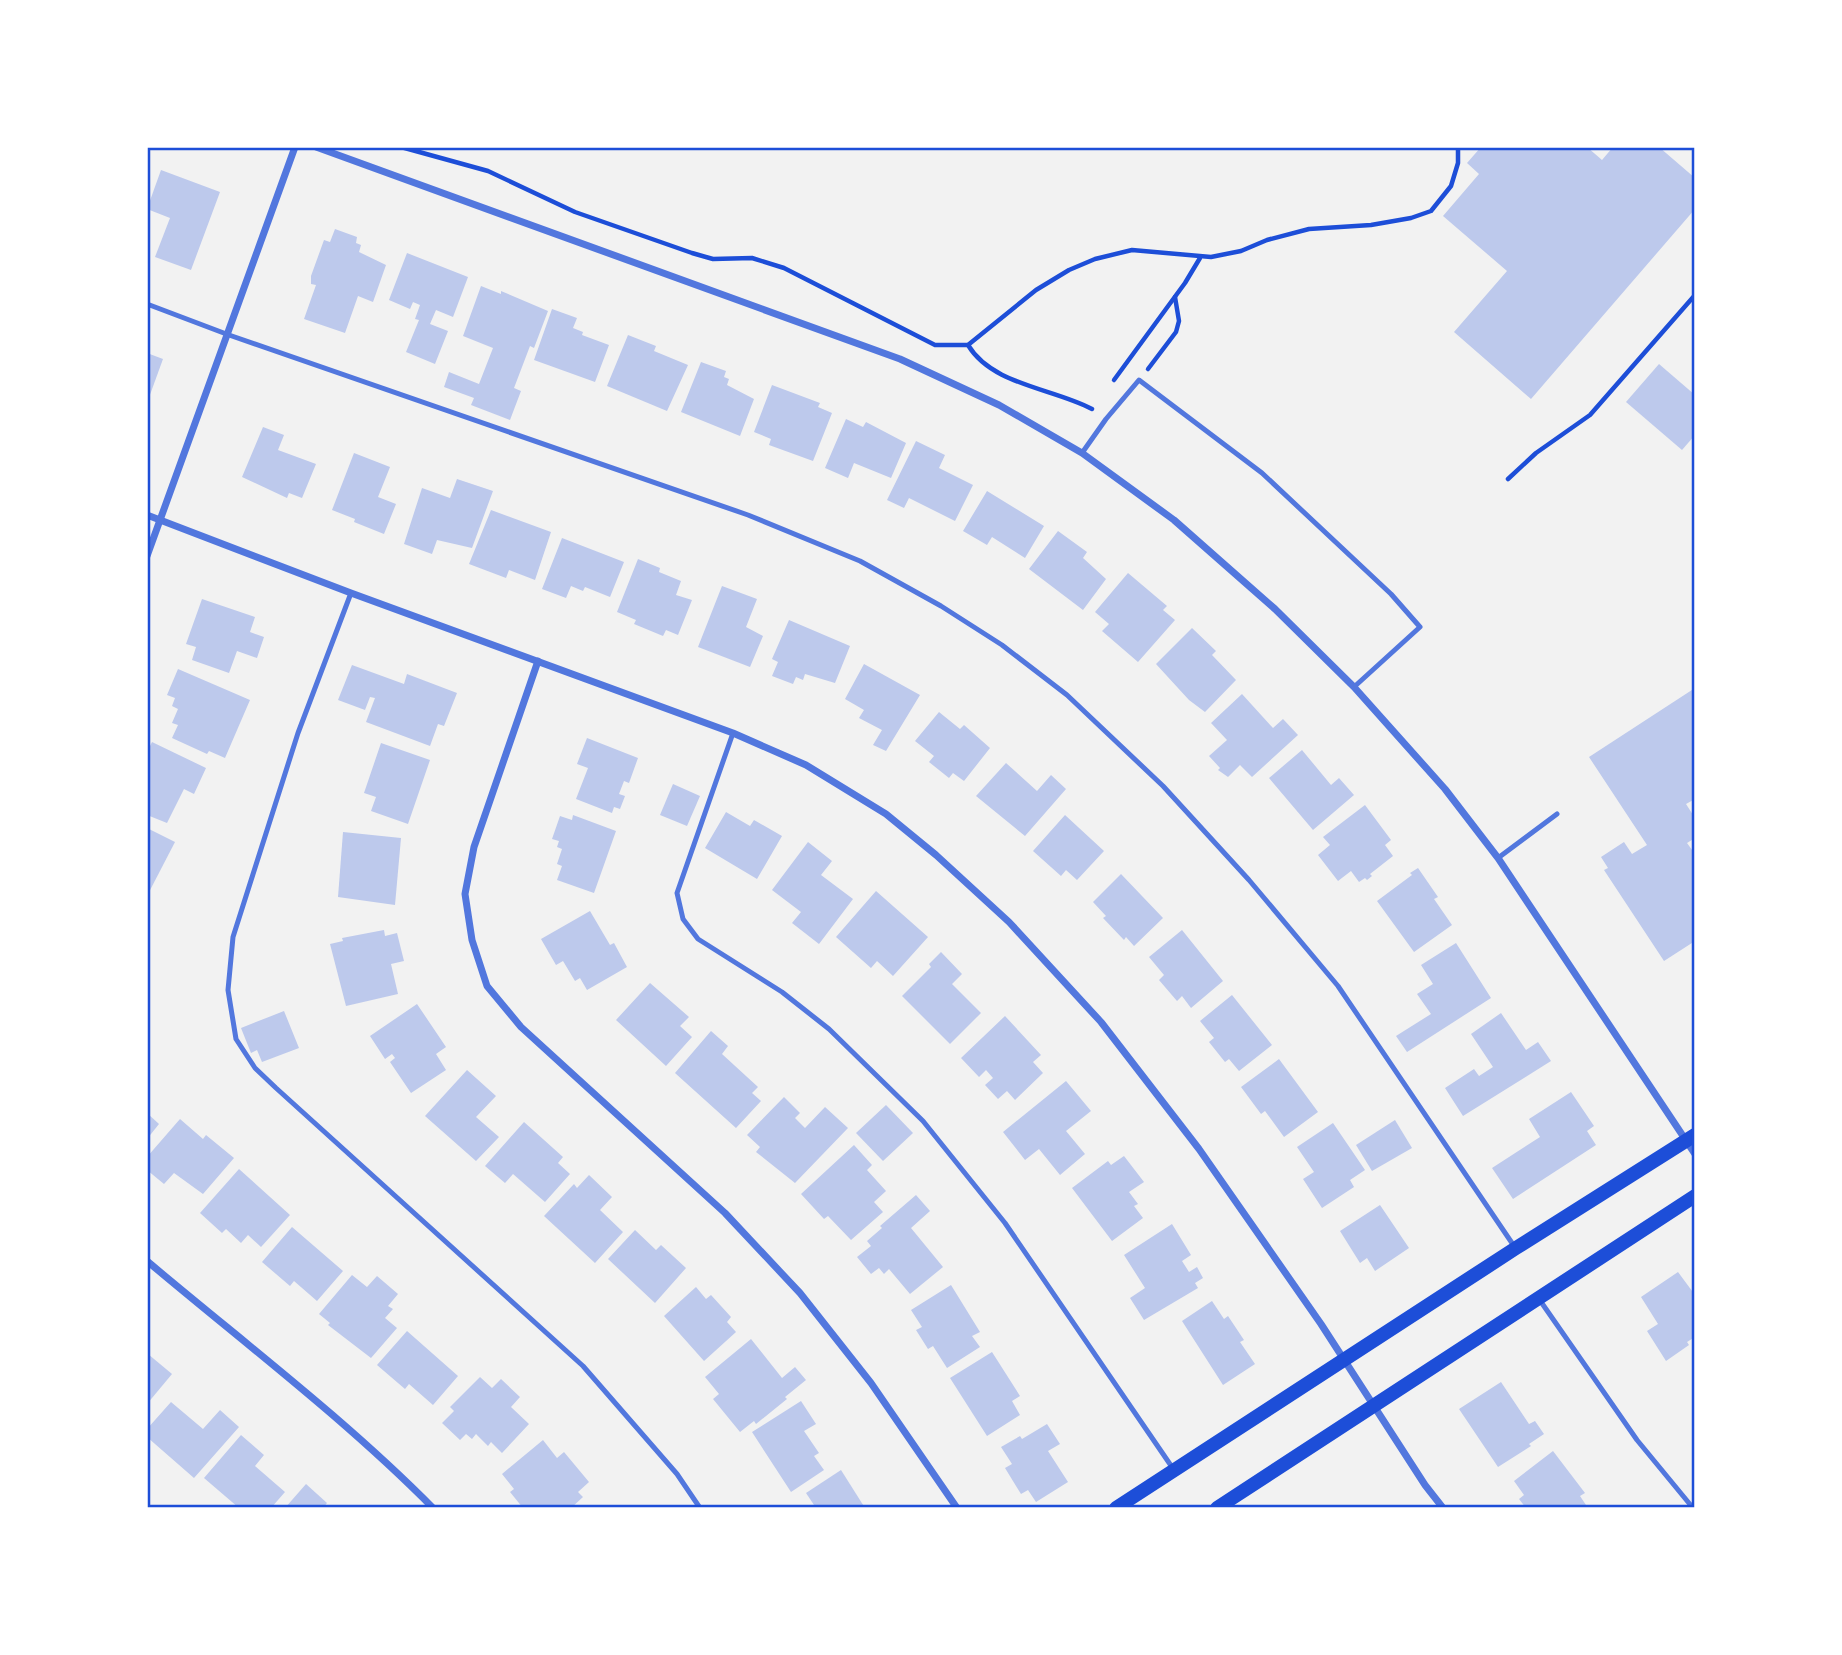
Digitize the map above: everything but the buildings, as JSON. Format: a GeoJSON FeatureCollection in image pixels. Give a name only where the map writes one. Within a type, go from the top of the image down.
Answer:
{"type":"FeatureCollection","features":[{"type":"Feature","properties":{"kind":"main road"},"geometry":{"type":"LineString","coordinates":[[1116,1508],[1516,1248],[1691,1138]]}},
{"type":"Feature","properties":{"kind":"main road"},"geometry":{"type":"LineString","coordinates":[[1217,1508],[1695,1196]]}},
{"type":"Feature","properties":{"kind":"street"},"geometry":{"type":"LineString","coordinates":[[147,556],[295,147]]}},
{"type":"Feature","properties":{"kind":"street"},"geometry":{"type":"LineString","coordinates":[[316,147],[900,359],[999,405],[1082,453],[1174,520],[1275,609],[1354,687],[1445,789],[1498,858],[1691,1138],[1695,1154]]}},
{"type":"Feature","properties":{"kind":"street"},"geometry":{"type":"LineString","coordinates":[[147,515],[733,733],[806,765],[886,814],[936,855],[1009,922],[1101,1022],[1199,1149],[1345,1360],[1425,1485],[1443,1508]]}},
{"type":"Feature","properties":{"kind":"street"},"geometry":{"type":"LineString","coordinates":[[538,661],[474,847],[465,894],[472,940],[488,986],[521,1027],[725,1213],[800,1293],[871,1383],[957,1508]]}},
{"type":"Feature","properties":{"kind":"street"},"geometry":{"type":"LineString","coordinates":[[147,1261],[345,1427],[433,1508]]}},
{"type":"Feature","properties":{"kind":"lane"},"geometry":{"type":"LineString","coordinates":[[147,303],[229,335],[748,515],[860,561],[941,606],[1002,645],[1077,704],[1163,786],[1249,880],[1338,986],[1516,1248]]}},
{"type":"Feature","properties":{"kind":"lane"},"geometry":{"type":"LineString","coordinates":[[1082,453],[1139,380],[1262,473],[1391,594],[1420,627],[1354,687]]}},
{"type":"Feature","properties":{"kind":"lane"},"geometry":{"type":"LineString","coordinates":[[351,593],[298,733],[233,937],[228,989],[236,1039],[255,1068],[276,1088],[583,1366],[677,1474],[700,1508]]}},
{"type":"Feature","properties":{"kind":"lane"},"geometry":{"type":"LineString","coordinates":[[733,733],[677,893],[683,919],[698,939],[782,992],[829,1029],[923,1121],[1005,1223],[1174,1470]]}},
{"type":"Feature","properties":{"kind":"lane"},"geometry":{"type":"LineString","coordinates":[[1498,858],[1557,814]]}},
{"type":"Feature","properties":{"kind":"lane"},"geometry":{"type":"LineString","coordinates":[[1539,1298],[1637,1440],[1693,1508]]}},
{"type":"Feature","properties":{"kind":"path"},"geometry":{"type":"LineString","coordinates":[[401,147],[488,171],[575,212],[692,253],[713,259],[752,258],[784,268],[934,345],[968,345],[1036,290],[1069,270],[1095,259],[1132,250],[1200,258],[1241,251],[1267,240],[1310,229],[1371,225],[1411,218],[1432,211],[1451,186],[1458,163],[1458,147]]}},
{"type":"Feature","properties":{"kind":"path"},"geometry":{"type":"LineString","coordinates":[[1107,389],[1200,258]]}},
{"type":"Feature","properties":{"kind":"path"},"geometry":{"type":"LineString","coordinates":[[1508,479],[1536,453],[1590,415],[1695,295]]}},
{"type":"Feature","properties":{"kind":"path"},"geometry":{"type":"LineString","coordinates":[[1139,380],[1176,332],[1179,321],[1175,296]]}},
{"type":"Feature","properties":{"kind":"path"},"geometry":{"type":"LineString","coordinates":[[968,345],[975,357],[988,368],[1012,379],[1062,395],[1092,410],[1100,399]]}}]}
